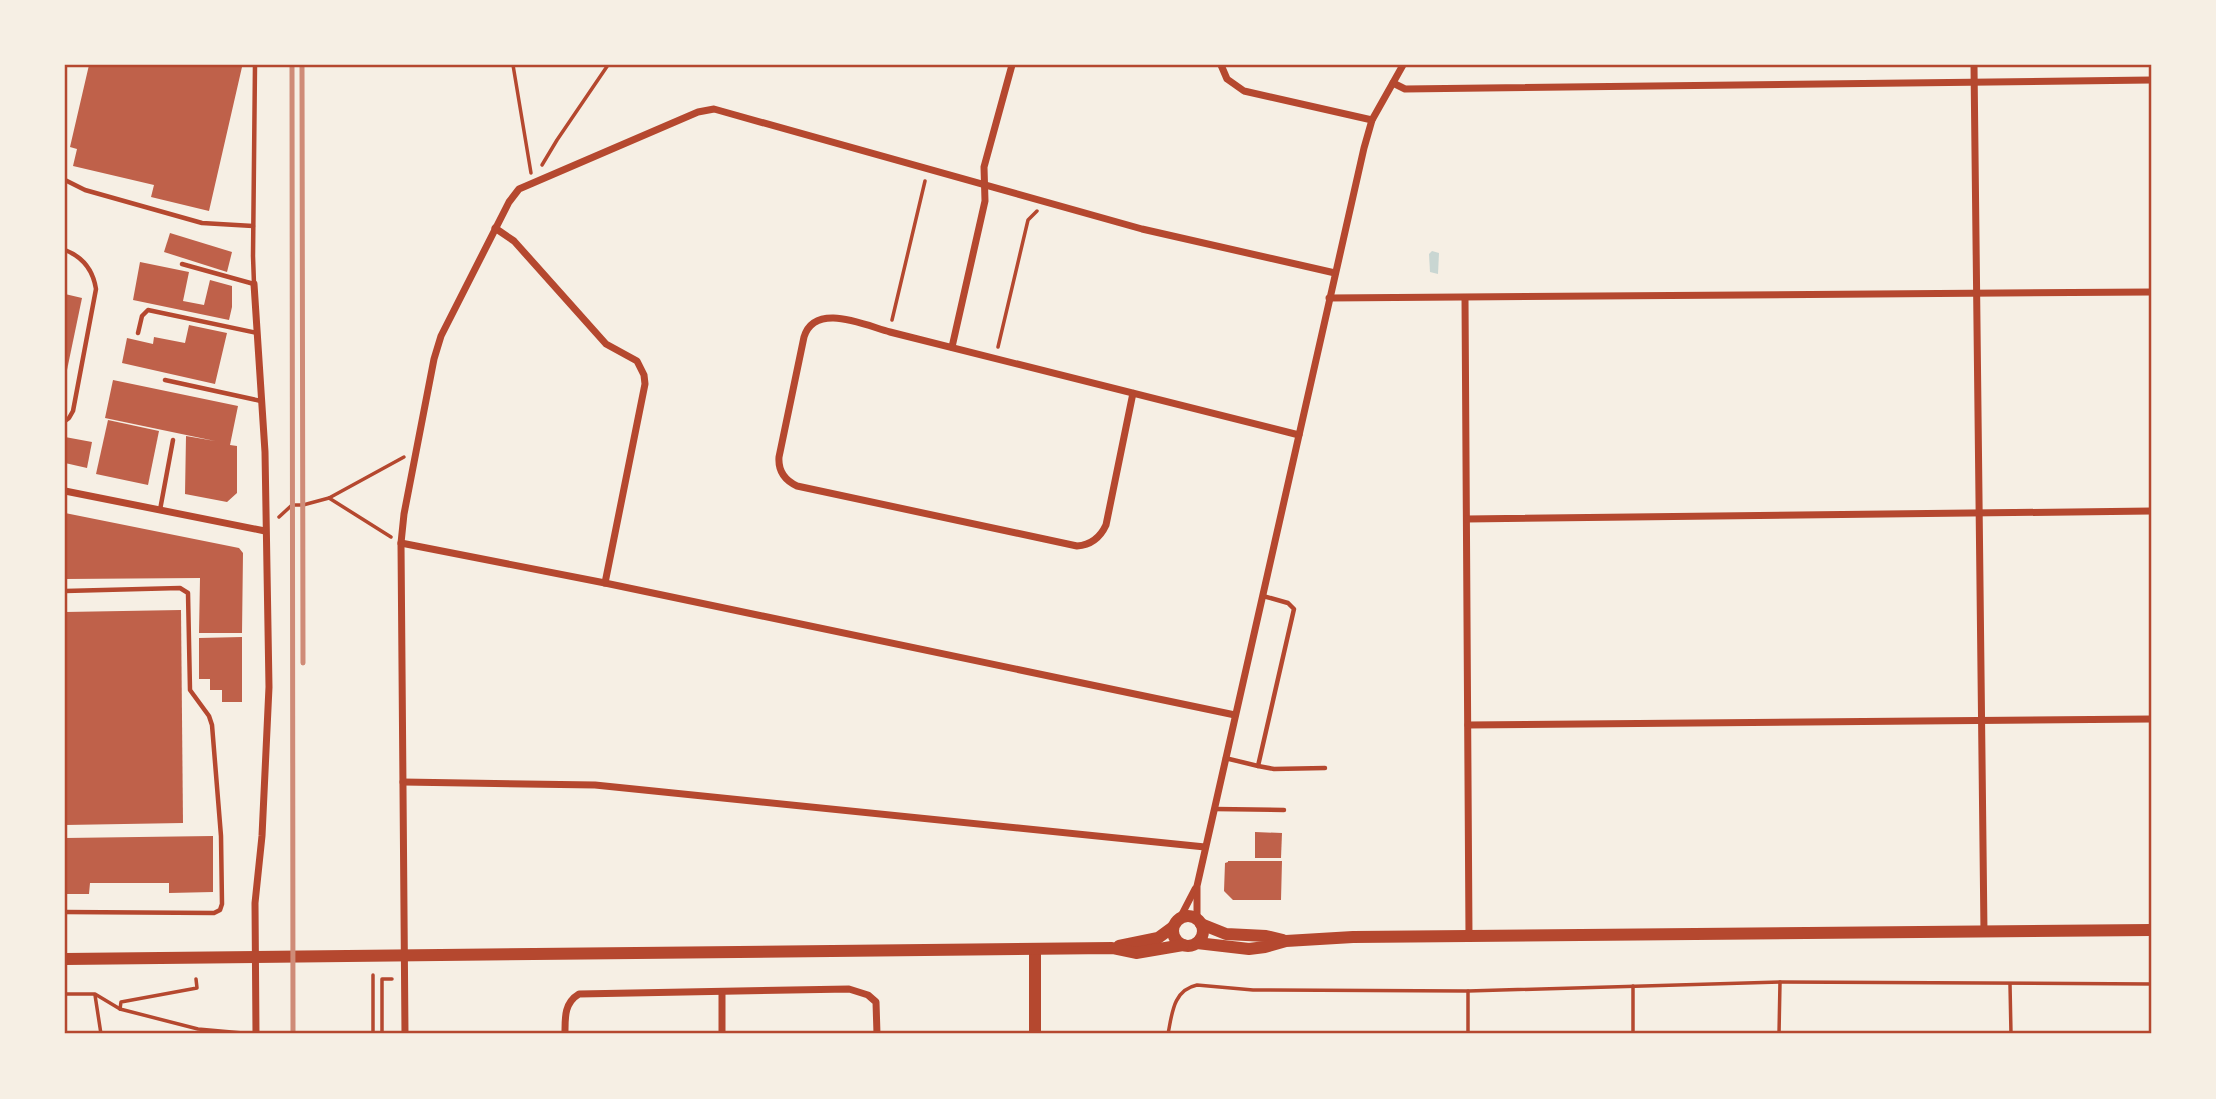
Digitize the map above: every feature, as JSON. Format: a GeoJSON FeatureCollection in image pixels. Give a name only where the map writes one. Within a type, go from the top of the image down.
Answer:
{"type":"FeatureCollection","features":[{"type":"Feature","properties":{"kind":"street"},"geometry":{"type":"LineString","coordinates":[[952,347],[985,201],[984,167],[1012,65]]}},
{"type":"Feature","properties":{"kind":"street"},"geometry":{"type":"LineString","coordinates":[[1221,65],[1227,79],[1244,91],[1373,120]]}},
{"type":"Feature","properties":{"kind":"street"},"geometry":{"type":"LineString","coordinates":[[1190,944],[1202,934],[1197,886],[1335,273],[1373,120],[1404,65]]}},
{"type":"Feature","properties":{"kind":"street"},"geometry":{"type":"LineString","coordinates":[[1974,65],[1984,932]]}},
{"type":"Feature","properties":{"kind":"street"},"geometry":{"type":"LineString","coordinates":[[1393,83],[1405,89],[2151,80]]}},
{"type":"Feature","properties":{"kind":"street"},"geometry":{"type":"LineString","coordinates":[[405,1034],[401,543],[404,514],[434,359],[441,336],[513,195],[532,182],[709,109],[1142,229],[1335,273]]}},
{"type":"Feature","properties":{"kind":"street"},"geometry":{"type":"LineString","coordinates":[[495,228],[514,241],[606,344],[631,357],[641,366],[644,374],[645,384],[605,583]]}},
{"type":"Feature","properties":{"kind":"street"},"geometry":{"type":"LineString","coordinates":[[254,284],[265,453],[269,687],[262,836],[255,903],[256,1034]]}},
{"type":"Feature","properties":{"kind":"street"},"geometry":{"type":"LineString","coordinates":[[1329,298],[2151,292]]}},
{"type":"Feature","properties":{"kind":"street"},"geometry":{"type":"LineString","coordinates":[[1465,298],[1469,937]]}},
{"type":"Feature","properties":{"kind":"street"},"geometry":{"type":"LineString","coordinates":[[1133,393],[1106,525],[1096,540],[1084,546],[791,484],[780,470],[779,457],[806,331],[815,321],[828,317],[890,331],[1298,435]]}},
{"type":"Feature","properties":{"kind":"street"},"geometry":{"type":"LineString","coordinates":[[65,491],[265,531]]}},
{"type":"Feature","properties":{"kind":"street"},"geometry":{"type":"LineString","coordinates":[[1467,519],[2151,511]]}},
{"type":"Feature","properties":{"kind":"street"},"geometry":{"type":"LineString","coordinates":[[401,543],[1235,715]]}},
{"type":"Feature","properties":{"kind":"street"},"geometry":{"type":"LineString","coordinates":[[1468,725],[2151,719]]}},
{"type":"Feature","properties":{"kind":"street"},"geometry":{"type":"LineString","coordinates":[[403,782],[595,785],[1205,847]]}},
{"type":"Feature","properties":{"kind":"street"},"geometry":{"type":"LineString","coordinates":[[1190,944],[1175,938],[1177,922],[1197,886]]}},
{"type":"Feature","properties":{"kind":"street"},"geometry":{"type":"LineString","coordinates":[[65,959],[1112,948],[1158,938],[1186,916],[1226,934],[1266,936],[1286,941]]}},
{"type":"Feature","properties":{"kind":"street"},"geometry":{"type":"LineString","coordinates":[[1112,948],[1136,953],[1190,944],[1249,949],[1286,941],[1353,937],[2151,930]]}},
{"type":"Feature","properties":{"kind":"street"},"geometry":{"type":"LineString","coordinates":[[1035,950],[1035,1034]]}},
{"type":"Feature","properties":{"kind":"street"},"geometry":{"type":"LineString","coordinates":[[565,1034],[567,1007],[571,999],[579,994],[849,989],[868,995],[876,1002],[877,1034]]}},
{"type":"Feature","properties":{"kind":"street"},"geometry":{"type":"LineString","coordinates":[[722,992],[723,1034]]}},
{"type":"Feature","properties":{"kind":"lane"},"geometry":{"type":"LineString","coordinates":[[182,264],[254,284],[255,65]]}},
{"type":"Feature","properties":{"kind":"lane"},"geometry":{"type":"LineString","coordinates":[[65,180],[85,190],[202,223],[253,226]]}},
{"type":"Feature","properties":{"kind":"lane"},"geometry":{"type":"LineString","coordinates":[[65,250],[85,262],[93,275],[96,289],[73,411],[65,421]]}},
{"type":"Feature","properties":{"kind":"lane"},"geometry":{"type":"LineString","coordinates":[[138,333],[142,316],[148,310],[257,333]]}},
{"type":"Feature","properties":{"kind":"lane"},"geometry":{"type":"LineString","coordinates":[[165,380],[262,401]]}},
{"type":"Feature","properties":{"kind":"lane"},"geometry":{"type":"LineString","coordinates":[[160,510],[173,440]]}},
{"type":"Feature","properties":{"kind":"lane"},"geometry":{"type":"LineString","coordinates":[[65,591],[180,588],[188,593],[190,690],[209,716],[212,725],[221,836],[222,904],[220,910],[214,913],[65,912]]}},
{"type":"Feature","properties":{"kind":"lane"},"geometry":{"type":"LineString","coordinates":[[1258,766],[1294,612],[1291,604],[1262,596]]}},
{"type":"Feature","properties":{"kind":"lane"},"geometry":{"type":"LineString","coordinates":[[1225,758],[1273,769],[1325,768]]}},
{"type":"Feature","properties":{"kind":"lane"},"geometry":{"type":"LineString","coordinates":[[1214,809],[1284,810]]}},
{"type":"Feature","properties":{"kind":"path"},"geometry":{"type":"LineString","coordinates":[[513,65],[532,182]]}},
{"type":"Feature","properties":{"kind":"path"},"geometry":{"type":"LineString","coordinates":[[532,182],[608,65]]}},
{"type":"Feature","properties":{"kind":"path"},"geometry":{"type":"LineString","coordinates":[[890,331],[928,169]]}},
{"type":"Feature","properties":{"kind":"path"},"geometry":{"type":"LineString","coordinates":[[996,358],[1028,220],[1045,201]]}},
{"type":"Feature","properties":{"kind":"path"},"geometry":{"type":"LineString","coordinates":[[265,531],[292,505],[329,498],[416,450]]}},
{"type":"Feature","properties":{"kind":"path"},"geometry":{"type":"LineString","coordinates":[[329,498],[401,543]]}},
{"type":"Feature","properties":{"kind":"path"},"geometry":{"type":"LineString","coordinates":[[373,975],[373,1034]]}},
{"type":"Feature","properties":{"kind":"path"},"geometry":{"type":"LineString","coordinates":[[120,1009],[121,1002],[197,988],[196,979]]}},
{"type":"Feature","properties":{"kind":"path"},"geometry":{"type":"LineString","coordinates":[[1779,1034],[1780,982]]}},
{"type":"Feature","properties":{"kind":"path"},"geometry":{"type":"LineString","coordinates":[[1168,1034],[1178,997],[1188,987],[1197,985],[1253,990],[1468,991],[1780,982],[2151,984]]}},
{"type":"Feature","properties":{"kind":"path"},"geometry":{"type":"LineString","coordinates":[[2010,984],[2011,1034]]}},
{"type":"Feature","properties":{"kind":"path"},"geometry":{"type":"LineString","coordinates":[[1633,986],[1633,1034]]}},
{"type":"Feature","properties":{"kind":"path"},"geometry":{"type":"LineString","coordinates":[[382,987],[383,1034]]}},
{"type":"Feature","properties":{"kind":"path"},"geometry":{"type":"LineString","coordinates":[[1468,991],[1468,1034]]}},
{"type":"Feature","properties":{"kind":"path"},"geometry":{"type":"LineString","coordinates":[[65,995],[95,994],[120,1009],[198,1029],[256,1034]]}},
{"type":"Feature","properties":{"kind":"path"},"geometry":{"type":"LineString","coordinates":[[95,994],[101,1034]]}},
{"type":"Feature","properties":{"kind":"shaded area"},"geometry":{"type":"Polygon","coordinates":[[[1432,251],[1439,253],[1438,274],[1430,272],[1429,254],[1432,251]]]}},
{"type":"Feature","properties":{"kind":"building"},"geometry":{"type":"Polygon","coordinates":[[[89,65],[242,67],[209,211],[151,197],[154,185],[73,166],[77,149],[70,147],[89,65]]]}},
{"type":"Feature","properties":{"kind":"building"},"geometry":{"type":"Polygon","coordinates":[[[170,233],[232,252],[227,272],[164,252],[170,233]]]}},
{"type":"Feature","properties":{"kind":"building"},"geometry":{"type":"Polygon","coordinates":[[[140,262],[189,272],[183,301],[204,305],[210,280],[232,286],[229,320],[133,300],[140,262]]]}},
{"type":"Feature","properties":{"kind":"building"},"geometry":{"type":"Polygon","coordinates":[[[65,294],[82,298],[67,370],[65,370],[65,294]]]}},
{"type":"Feature","properties":{"kind":"building"},"geometry":{"type":"Polygon","coordinates":[[[189,325],[227,333],[215,384],[122,363],[127,338],[153,344],[154,337],[185,343],[189,325]]]}},
{"type":"Feature","properties":{"kind":"building"},"geometry":{"type":"Polygon","coordinates":[[[113,380],[238,406],[230,445],[237,446],[237,493],[227,502],[185,494],[186,436],[215,441],[105,418],[113,380]]]}},
{"type":"Feature","properties":{"kind":"building"},"geometry":{"type":"Polygon","coordinates":[[[108,420],[159,431],[148,485],[96,474],[108,420]]]}},
{"type":"Feature","properties":{"kind":"building"},"geometry":{"type":"Polygon","coordinates":[[[65,437],[92,442],[87,468],[65,463],[65,437]]]}},
{"type":"Feature","properties":{"kind":"building"},"geometry":{"type":"Polygon","coordinates":[[[65,513],[239,548],[243,553],[242,633],[199,633],[200,578],[65,579],[65,513]]]}},
{"type":"Feature","properties":{"kind":"building"},"geometry":{"type":"Polygon","coordinates":[[[181,610],[183,823],[65,825],[65,612],[181,610]]]}},
{"type":"Feature","properties":{"kind":"building"},"geometry":{"type":"Polygon","coordinates":[[[242,637],[242,702],[222,702],[222,690],[210,690],[210,679],[199,679],[199,638],[242,637]]]}},
{"type":"Feature","properties":{"kind":"building"},"geometry":{"type":"Polygon","coordinates":[[[1255,832],[1282,833],[1281,858],[1255,858],[1255,832]]]}},
{"type":"Feature","properties":{"kind":"building"},"geometry":{"type":"Polygon","coordinates":[[[213,836],[213,892],[169,893],[169,883],[90,883],[89,894],[65,894],[65,838],[213,836]]]}},
{"type":"Feature","properties":{"kind":"building"},"geometry":{"type":"Polygon","coordinates":[[[1282,861],[1281,900],[1233,900],[1224,891],[1225,863],[1282,861]]]}},
{"type":"Feature","properties":{"kind":"railway"},"geometry":{"type":"LineString","coordinates":[[292,65],[293,1034]]}},
{"type":"Feature","properties":{"kind":"railway"},"geometry":{"type":"LineString","coordinates":[[302,65],[303,663]]}}]}
